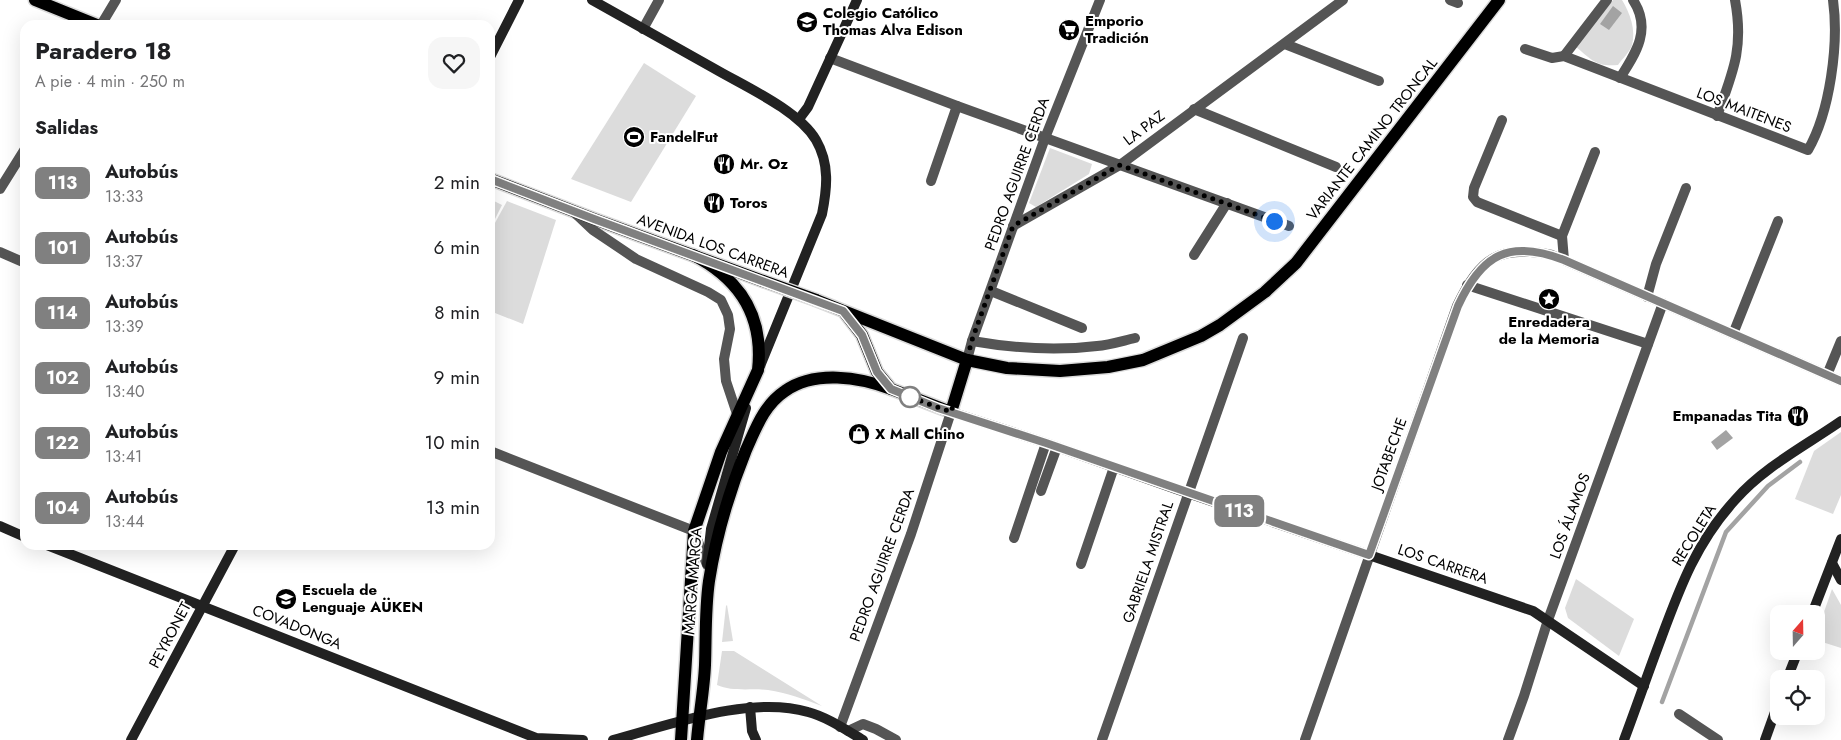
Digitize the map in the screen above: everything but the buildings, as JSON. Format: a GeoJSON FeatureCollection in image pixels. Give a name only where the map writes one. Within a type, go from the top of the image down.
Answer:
{"type":"FeatureCollection","features":[{"type":"Feature","properties":{"kind":"main road"},"geometry":{"type":"LineString","coordinates":[[35,0],[85,20]]}},
{"type":"Feature","properties":{"kind":"main road","name":"VARIANTE CAMINO TRONCAL"},"geometry":{"type":"LineString","coordinates":[[843,311],[967,360],[1007,368],[1060,371],[1108,368],[1142,360],[1201,336],[1220,325],[1265,292],[1296,263],[1499,0]]}},
{"type":"Feature","properties":{"kind":"main road","name":"AVENIDA LOS CARRERA"},"geometry":{"type":"LineString","coordinates":[[495,181],[843,311]]}},
{"type":"Feature","properties":{"kind":"main road"},"geometry":{"type":"LineString","coordinates":[[693,255],[722,272],[736,287],[748,305],[757,330],[760,357],[758,370]]}},
{"type":"Feature","properties":{"kind":"main road"},"geometry":{"type":"LineString","coordinates":[[843,311],[862,335],[877,372],[891,389]]}},
{"type":"Feature","properties":{"kind":"main road"},"geometry":{"type":"LineString","coordinates":[[709,583],[715,549],[732,488],[752,438],[770,404],[791,387],[805,381],[849,378],[864,380],[891,389],[951,412],[967,360]]}},
{"type":"Feature","properties":{"kind":"main road","name":"MARGA MARGA"},"geometry":{"type":"LineString","coordinates":[[681,740],[694,531],[721,452],[758,370]]}},
{"type":"Feature","properties":{"kind":"main road","name":"MARGA MARGA"},"geometry":{"type":"LineString","coordinates":[[697,740],[705,665],[709,583]]}},
{"type":"Feature","properties":{"kind":"street"},"geometry":{"type":"LineString","coordinates":[[104,20],[116,0]]}},
{"type":"Feature","properties":{"kind":"street"},"geometry":{"type":"LineString","coordinates":[[495,47],[519,0]]}},
{"type":"Feature","properties":{"kind":"street","name":"MARGA MARGA"},"geometry":{"type":"LineString","coordinates":[[592,0],[799,119],[817,142],[824,156],[827,177],[826,196],[822,214],[758,370],[735,443],[711,528],[707,566],[709,583]]}},
{"type":"Feature","properties":{"kind":"street"},"geometry":{"type":"LineString","coordinates":[[643,29],[658,0]]}},
{"type":"Feature","properties":{"kind":"street"},"geometry":{"type":"LineString","coordinates":[[799,119],[808,107],[857,0]]}},
{"type":"Feature","properties":{"kind":"street","name":"PEDRO AGUIRRE CERDA"},"geometry":{"type":"LineString","coordinates":[[967,360],[972,340],[1045,138],[1100,0]]}},
{"type":"Feature","properties":{"kind":"street","name":"LA PAZ"},"geometry":{"type":"LineString","coordinates":[[1013,226],[1120,165],[1343,0]]}},
{"type":"Feature","properties":{"kind":"street"},"geometry":{"type":"LineString","coordinates":[[1564,56],[1607,0]]}},
{"type":"Feature","properties":{"kind":"street"},"geometry":{"type":"LineString","coordinates":[[1620,78],[1640,42],[1640,18],[1637,6],[1632,0]]}},
{"type":"Feature","properties":{"kind":"street"},"geometry":{"type":"LineString","coordinates":[[1717,116],[1734,69],[1738,51],[1739,35],[1735,0]]}},
{"type":"Feature","properties":{"kind":"street","name":"LOS MAITENES"},"geometry":{"type":"LineString","coordinates":[[1525,49],[1552,58],[1564,56],[1808,150],[1827,100],[1833,58],[1833,0]]}},
{"type":"Feature","properties":{"kind":"street"},"geometry":{"type":"LineString","coordinates":[[1285,44],[1379,81]]}},
{"type":"Feature","properties":{"kind":"street"},"geometry":{"type":"LineString","coordinates":[[830,58],[1289,226]]}},
{"type":"Feature","properties":{"kind":"street"},"geometry":{"type":"LineString","coordinates":[[932,181],[957,106]]}},
{"type":"Feature","properties":{"kind":"street"},"geometry":{"type":"LineString","coordinates":[[1194,109],[1336,166]]}},
{"type":"Feature","properties":{"kind":"street"},"geometry":{"type":"LineString","coordinates":[[1502,120],[1474,188],[1473,197],[1477,202],[1562,236]]}},
{"type":"Feature","properties":{"kind":"street"},"geometry":{"type":"LineString","coordinates":[[1564,260],[1562,236],[1595,152]]}},
{"type":"Feature","properties":{"kind":"street"},"geometry":{"type":"LineString","coordinates":[[0,189],[20,156]]}},
{"type":"Feature","properties":{"kind":"street"},"geometry":{"type":"LineString","coordinates":[[1647,297],[1656,264],[1686,188]]}},
{"type":"Feature","properties":{"kind":"street"},"geometry":{"type":"LineString","coordinates":[[1194,255],[1227,203]]}},
{"type":"Feature","properties":{"kind":"street","name":"AVENIDA LOS CARRERA"},"geometry":{"type":"LineString","coordinates":[[572,211],[593,230],[636,259],[708,292],[721,300],[728,315],[730,329],[724,359],[726,381],[737,414]]}},
{"type":"Feature","properties":{"kind":"street"},"geometry":{"type":"LineString","coordinates":[[1733,334],[1778,221]]}},
{"type":"Feature","properties":{"kind":"street","name":"JOTABECHE"},"geometry":{"type":"LineString","coordinates":[[1305,740],[1458,306],[1476,272],[1492,258],[1512,251],[1531,251],[1564,260],[1841,381]]}},
{"type":"Feature","properties":{"kind":"street"},"geometry":{"type":"LineString","coordinates":[[0,252],[20,261]]}},
{"type":"Feature","properties":{"kind":"street"},"geometry":{"type":"LineString","coordinates":[[1467,286],[1648,344]]}},
{"type":"Feature","properties":{"kind":"street"},"geometry":{"type":"LineString","coordinates":[[991,291],[1082,328]]}},
{"type":"Feature","properties":{"kind":"street","name":"LOS ÁLAMOS"},"geometry":{"type":"LineString","coordinates":[[1508,740],[1548,620],[1663,303]]}},
{"type":"Feature","properties":{"kind":"street"},"geometry":{"type":"LineString","coordinates":[[972,340],[998,345],[1067,348],[1098,346],[1135,338]]}},
{"type":"Feature","properties":{"kind":"street","name":"GABRIELA MISTRAL"},"geometry":{"type":"LineString","coordinates":[[1102,740],[1243,338]]}},
{"type":"Feature","properties":{"kind":"street"},"geometry":{"type":"LineString","coordinates":[[1827,375],[1841,341]]}},
{"type":"Feature","properties":{"kind":"street","name":"PEDRO AGUIRRE CERDA"},"geometry":{"type":"LineString","coordinates":[[844,729],[951,412]]}},
{"type":"Feature","properties":{"kind":"street","name":"LOS CARRERA"},"geometry":{"type":"LineString","coordinates":[[951,412],[1057,446],[1188,493],[1533,611],[1644,686]]}},
{"type":"Feature","properties":{"kind":"street","name":"RECOLETA"},"geometry":{"type":"LineString","coordinates":[[1624,740],[1680,589],[1693,559],[1714,526],[1736,499],[1767,470],[1841,421]]}},
{"type":"Feature","properties":{"kind":"street"},"geometry":{"type":"LineString","coordinates":[[1014,538],[1046,443]]}},
{"type":"Feature","properties":{"kind":"street"},"geometry":{"type":"LineString","coordinates":[[1041,491],[1057,446]]}},
{"type":"Feature","properties":{"kind":"street"},"geometry":{"type":"LineString","coordinates":[[495,453],[694,531],[707,566]]}},
{"type":"Feature","properties":{"kind":"street"},"geometry":{"type":"LineString","coordinates":[[1081,564],[1114,467]]}},
{"type":"Feature","properties":{"kind":"street"},"geometry":{"type":"LineString","coordinates":[[0,526],[20,534]]}},
{"type":"Feature","properties":{"kind":"street"},"geometry":{"type":"LineString","coordinates":[[1816,605],[1841,539]]}},
{"type":"Feature","properties":{"kind":"street","name":"COVADONGA"},"geometry":{"type":"LineString","coordinates":[[59,550],[539,739],[583,740]]}},
{"type":"Feature","properties":{"kind":"street","name":"PEYRONET"},"geometry":{"type":"LineString","coordinates":[[132,740],[232,550]]}},
{"type":"Feature","properties":{"kind":"street"},"geometry":{"type":"LineString","coordinates":[[1832,563],[1841,580]]}},
{"type":"Feature","properties":{"kind":"street"},"geometry":{"type":"LineString","coordinates":[[613,740],[750,707],[771,706],[809,712],[862,740]]}},
{"type":"Feature","properties":{"kind":"street"},"geometry":{"type":"LineString","coordinates":[[750,707],[752,731],[756,740]]}},
{"type":"Feature","properties":{"kind":"street"},"geometry":{"type":"LineString","coordinates":[[1680,714],[1718,740]]}},
{"type":"Feature","properties":{"kind":"street"},"geometry":{"type":"LineString","coordinates":[[844,729],[864,724],[896,740]]}},
{"type":"Feature","properties":{"kind":"street"},"geometry":{"type":"LineString","coordinates":[[1765,740],[1770,725]]}},
{"type":"Feature","properties":{"kind":"shaded area"},"geometry":{"type":"Polygon","coordinates":[[[1613,0],[1622,0],[1625,5],[1632,22],[1633,39],[1630,50],[1618,65],[1604,65],[1595,62],[1576,47],[1613,0]]]}},
{"type":"Feature","properties":{"kind":"shaded area"},"geometry":{"type":"Polygon","coordinates":[[[1613,6],[1622,13],[1609,30],[1600,24],[1613,6]]]}},
{"type":"Feature","properties":{"kind":"shaded area","name":"FandelFut"},"geometry":{"type":"Polygon","coordinates":[[[644,63],[696,96],[631,202],[571,179],[644,63]]]}},
{"type":"Feature","properties":{"kind":"shaded area"},"geometry":{"type":"Polygon","coordinates":[[[1050,148],[1092,164],[1089,174],[1036,207],[1029,203],[1050,148]]]}},
{"type":"Feature","properties":{"kind":"shaded area"},"geometry":{"type":"Polygon","coordinates":[[[507,201],[556,220],[523,324],[495,313],[495,223],[507,201]]]}},
{"type":"Feature","properties":{"kind":"shaded area"},"geometry":{"type":"Polygon","coordinates":[[[495,202],[502,205],[495,219],[495,202]]]}},
{"type":"Feature","properties":{"kind":"shaded area"},"geometry":{"type":"Polygon","coordinates":[[[1726,430],[1733,438],[1717,450],[1711,442],[1726,430]]]}},
{"type":"Feature","properties":{"kind":"shaded area"},"geometry":{"type":"Polygon","coordinates":[[[1841,432],[1841,495],[1833,514],[1795,499],[1814,451],[1841,432]]]}},
{"type":"Feature","properties":{"kind":"shaded area"},"geometry":{"type":"Polygon","coordinates":[[[1576,579],[1634,619],[1619,656],[1568,618],[1565,608],[1576,579]]]}},
{"type":"Feature","properties":{"kind":"shaded area"},"geometry":{"type":"Polygon","coordinates":[[[1832,589],[1841,605],[1841,648],[1825,643],[1825,609],[1832,589]]]}},
{"type":"Feature","properties":{"kind":"shaded area"},"geometry":{"type":"Polygon","coordinates":[[[726,606],[733,641],[722,642],[726,606]]]}},
{"type":"Feature","properties":{"kind":"shaded area"},"geometry":{"type":"Polygon","coordinates":[[[722,651],[734,651],[822,706],[775,691],[729,688],[717,685],[722,651]]]}},
{"type":"Feature","properties":{"kind":"waterway"},"geometry":{"type":"LineString","coordinates":[[1662,702],[1726,532],[1768,486],[1800,462]]}},
{"type":"Feature","properties":{"kind":"bus line","name":"113"},"geometry":{"type":"LineString","coordinates":[[495,181],[843,311],[862,335],[877,372],[891,389],[907,396],[1369,555],[1458,306],[1476,272],[1492,258],[1512,251],[1531,251],[1552,255],[1841,381]]}},
{"type":"Feature","properties":{"kind":"place","name":"Colegio Católico Thomas Alva Edison"},"geometry":{"type":"Point","coordinates":[807,22]}},
{"type":"Feature","properties":{"kind":"place","name":"Emporio Tradición"},"geometry":{"type":"Point","coordinates":[1069,30]}},
{"type":"Feature","properties":{"kind":"place","name":"FandelFut"},"geometry":{"type":"Point","coordinates":[634,137]}},
{"type":"Feature","properties":{"kind":"place","name":"Mr. Oz"},"geometry":{"type":"Point","coordinates":[724,164]}},
{"type":"Feature","properties":{"kind":"place","name":"Toros"},"geometry":{"type":"Point","coordinates":[714,203]}},
{"type":"Feature","properties":{"kind":"place","name":"Enredadera de la Memoria"},"geometry":{"type":"Point","coordinates":[1549,299]}},
{"type":"Feature","properties":{"kind":"place","name":"Empanadas Tita"},"geometry":{"type":"Point","coordinates":[1798,416]}},
{"type":"Feature","properties":{"kind":"place","name":"X Mall Chino"},"geometry":{"type":"Point","coordinates":[859,434]}},
{"type":"Feature","properties":{"kind":"place","name":"Escuela de Lenguaje AÜKEN"},"geometry":{"type":"Point","coordinates":[286,599]}},
{"type":"Feature","properties":{"kind":"route"},"geometry":{"type":"LineString","coordinates":[[910,397],[907,396],[951,412],[972,340],[1013,226],[1120,165],[1274,221]]}}]}
